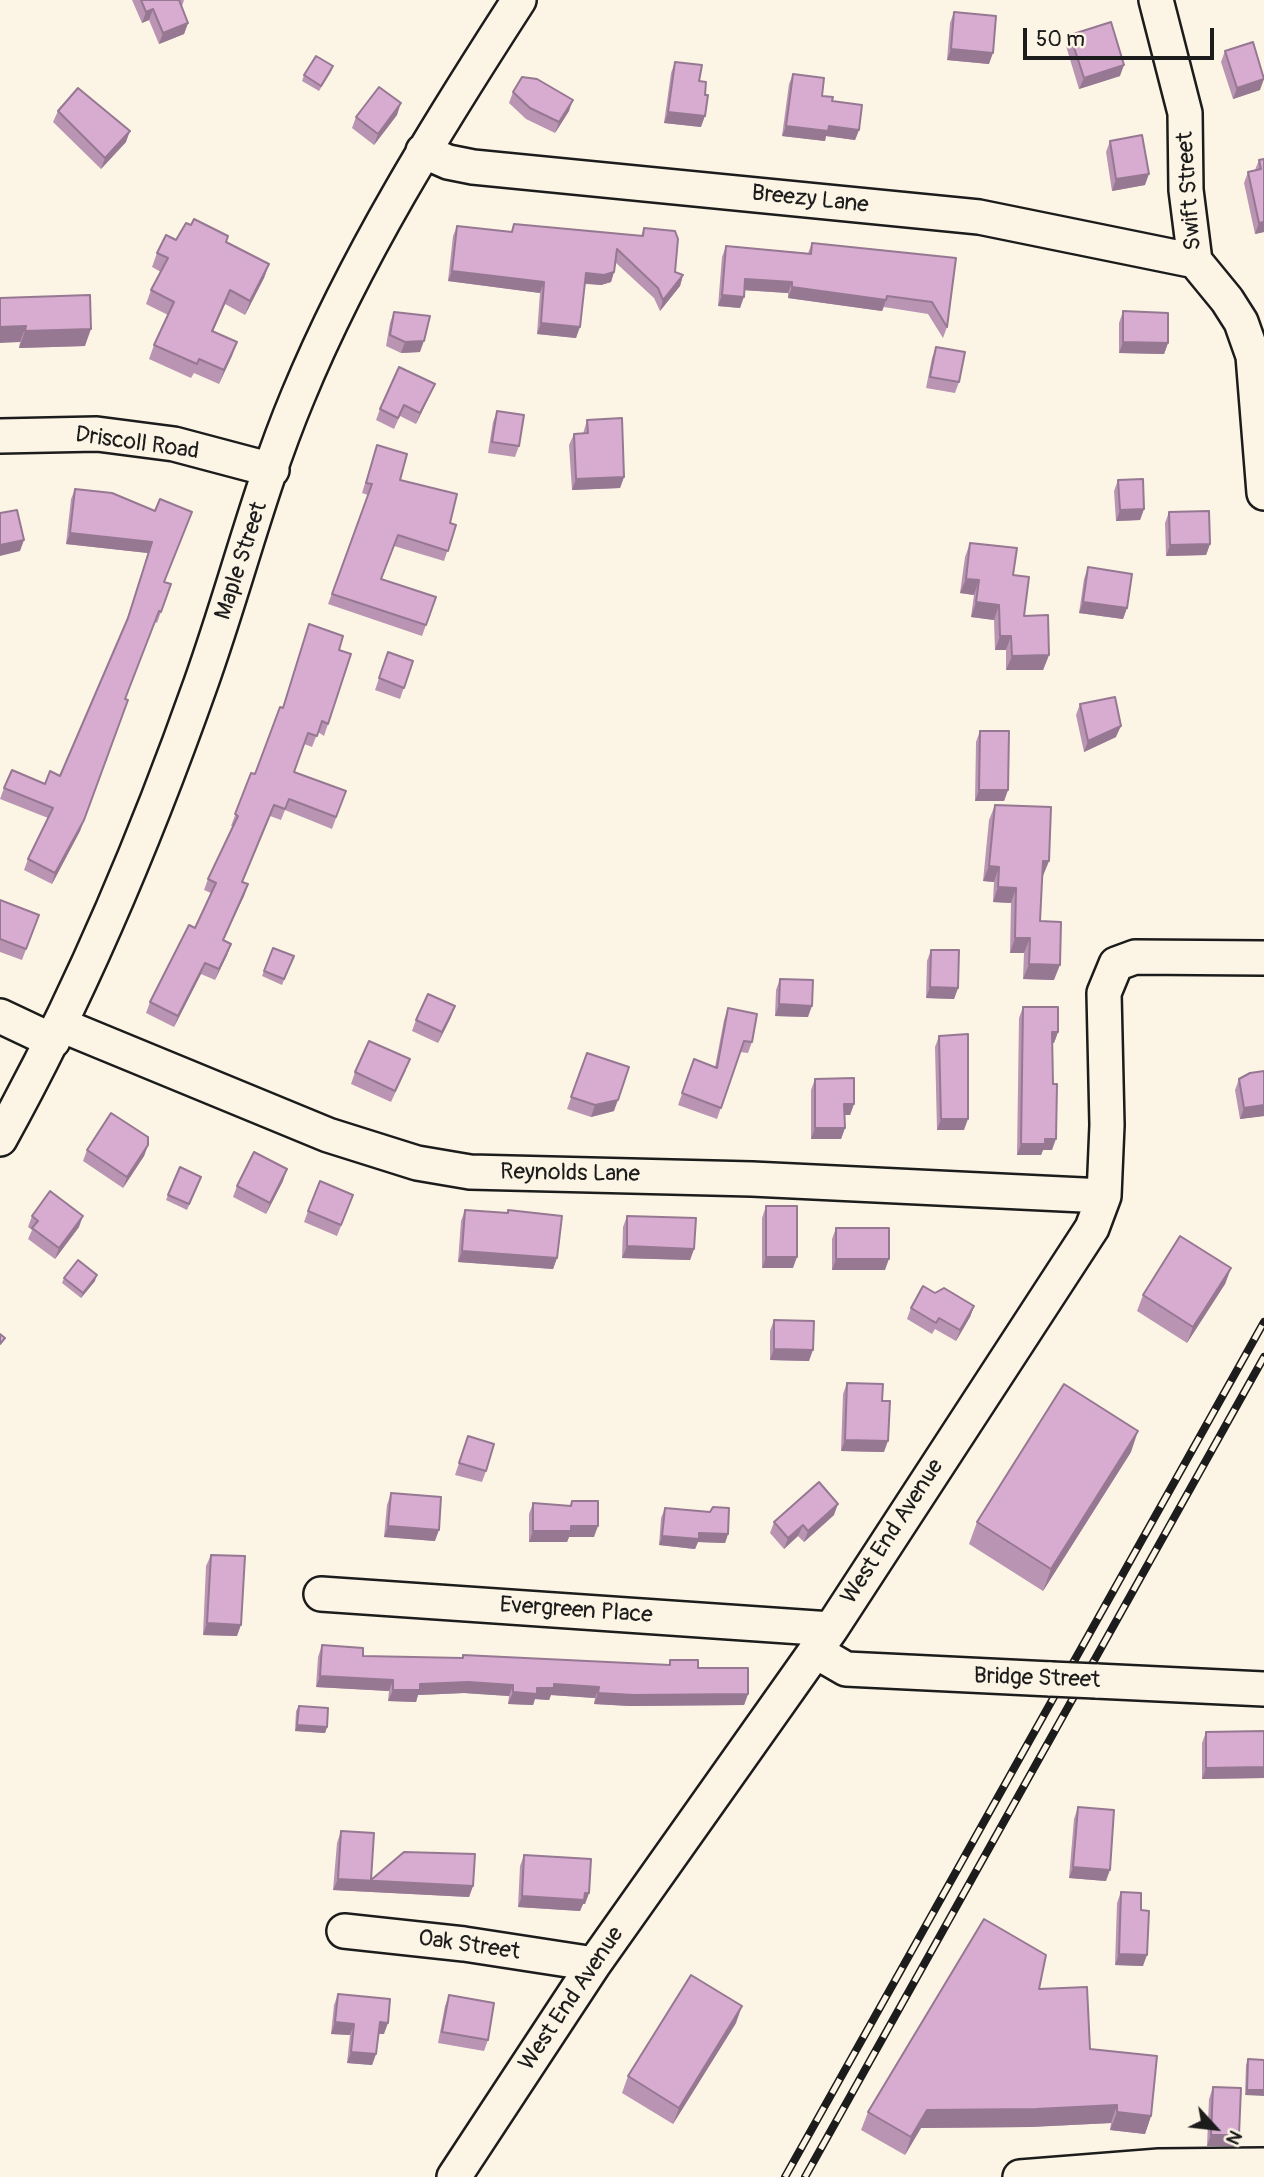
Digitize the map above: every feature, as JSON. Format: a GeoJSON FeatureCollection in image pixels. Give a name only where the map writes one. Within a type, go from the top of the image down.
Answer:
{"type":"FeatureCollection","features":[{"type":"Feature","properties":{"kind":"street","name":"Maple Street"},"geometry":{"type":"LineString","coordinates":[[0,1139],[57,1033],[150,821],[206,669],[296,399],[326,330],[424,151],[519,0]]}},
{"type":"Feature","properties":{"kind":"street","name":"Swift Street"},"geometry":{"type":"LineString","coordinates":[[1156,0],[1185,113],[1187,202],[1195,261],[1241,322],[1253,356],[1264,494]]}},
{"type":"Feature","properties":{"kind":"street","name":"Breezy Lane"},"geometry":{"type":"LineString","coordinates":[[424,151],[448,162],[473,167],[979,217],[1195,261]]}},
{"type":"Feature","properties":{"kind":"street","name":"Driscoll Road"},"geometry":{"type":"LineString","coordinates":[[0,436],[97,434],[174,444],[272,470]]}},
{"type":"Feature","properties":{"kind":"street","name":"West End Avenue"},"geometry":{"type":"LineString","coordinates":[[454,2177],[594,1964],[823,1640],[1092,1228],[1104,1196],[1107,1125],[1104,993],[1116,964],[1135,957],[1264,958]]}},
{"type":"Feature","properties":{"kind":"street","name":"Reynolds Lane"},"geometry":{"type":"LineString","coordinates":[[0,1016],[57,1033],[328,1135],[417,1163],[457,1170],[894,1184],[1104,1196]]}},
{"type":"Feature","properties":{"kind":"street","name":"Evergreen Place"},"geometry":{"type":"LineString","coordinates":[[321,1594],[823,1640]]}},
{"type":"Feature","properties":{"kind":"street","name":"Bridge Street"},"geometry":{"type":"LineString","coordinates":[[823,1640],[846,1670],[1264,1689]]}},
{"type":"Feature","properties":{"kind":"street","name":"Oak Street"},"geometry":{"type":"LineString","coordinates":[[344,1931],[464,1944],[594,1964]]}},
{"type":"Feature","properties":{"kind":"street"},"geometry":{"type":"LineString","coordinates":[[1020,2177],[1159,2166],[1264,2165]]}},
{"type":"Feature","properties":{"kind":"building"},"geometry":{"type":"Polygon","coordinates":[[[141,0],[179,0],[188,23],[163,33],[153,9],[146,12],[141,0]]]}},
{"type":"Feature","properties":{"kind":"building"},"geometry":{"type":"Polygon","coordinates":[[[954,12],[996,16],[993,53],[951,49],[954,12]]]}},
{"type":"Feature","properties":{"kind":"building"},"geometry":{"type":"Polygon","coordinates":[[[1111,22],[1124,65],[1084,78],[1070,35],[1111,22]]]}},
{"type":"Feature","properties":{"kind":"building"},"geometry":{"type":"Polygon","coordinates":[[[1253,42],[1264,79],[1237,88],[1225,51],[1253,42]]]}},
{"type":"Feature","properties":{"kind":"building"},"geometry":{"type":"Polygon","coordinates":[[[316,56],[333,66],[321,86],[304,75],[316,56]]]}},
{"type":"Feature","properties":{"kind":"building"},"geometry":{"type":"Polygon","coordinates":[[[675,62],[702,65],[699,81],[706,82],[705,95],[708,95],[705,116],[668,112],[675,62]]]}},
{"type":"Feature","properties":{"kind":"building"},"geometry":{"type":"Polygon","coordinates":[[[793,74],[824,78],[822,96],[833,97],[832,101],[862,105],[859,130],[829,126],[828,131],[786,126],[793,74]]]}},
{"type":"Feature","properties":{"kind":"building"},"geometry":{"type":"Polygon","coordinates":[[[522,77],[537,79],[573,100],[559,122],[530,108],[513,92],[522,77]]]}},
{"type":"Feature","properties":{"kind":"building"},"geometry":{"type":"Polygon","coordinates":[[[379,87],[401,103],[378,134],[356,117],[379,87]]]}},
{"type":"Feature","properties":{"kind":"building"},"geometry":{"type":"Polygon","coordinates":[[[78,88],[130,131],[105,158],[58,111],[78,88]]]}},
{"type":"Feature","properties":{"kind":"building"},"geometry":{"type":"Polygon","coordinates":[[[1142,135],[1149,174],[1116,179],[1110,141],[1142,135]]]}},
{"type":"Feature","properties":{"kind":"building"},"geometry":{"type":"Polygon","coordinates":[[[1264,159],[1264,222],[1259,223],[1248,172],[1261,169],[1259,160],[1264,159]]]}},
{"type":"Feature","properties":{"kind":"building"},"geometry":{"type":"Polygon","coordinates":[[[194,219],[228,236],[226,242],[269,264],[250,301],[230,290],[212,331],[237,342],[224,370],[199,359],[197,364],[154,345],[174,302],[151,290],[168,258],[157,253],[166,235],[176,240],[186,223],[191,225],[194,219]]]}},
{"type":"Feature","properties":{"kind":"building"},"geometry":{"type":"Polygon","coordinates":[[[514,224],[643,236],[644,228],[675,231],[678,239],[675,272],[683,275],[663,300],[658,288],[617,249],[614,272],[604,275],[586,273],[580,327],[541,323],[544,282],[452,271],[457,226],[512,232],[514,224]]]}},
{"type":"Feature","properties":{"kind":"building"},"geometry":{"type":"Polygon","coordinates":[[[812,243],[956,258],[947,327],[932,302],[887,296],[886,300],[792,287],[792,282],[745,279],[744,297],[722,295],[726,246],[811,254],[812,243]]]}},
{"type":"Feature","properties":{"kind":"building"},"geometry":{"type":"Polygon","coordinates":[[[90,295],[91,329],[25,331],[26,326],[0,327],[0,298],[90,295]]]}},
{"type":"Feature","properties":{"kind":"building"},"geometry":{"type":"Polygon","coordinates":[[[1123,311],[1168,313],[1168,343],[1123,342],[1123,311]]]}},
{"type":"Feature","properties":{"kind":"building"},"geometry":{"type":"Polygon","coordinates":[[[394,312],[430,316],[424,341],[405,342],[390,335],[394,312]]]}},
{"type":"Feature","properties":{"kind":"building"},"geometry":{"type":"Polygon","coordinates":[[[936,347],[965,352],[959,382],[930,377],[936,347]]]}},
{"type":"Feature","properties":{"kind":"building"},"geometry":{"type":"Polygon","coordinates":[[[399,367],[435,384],[420,413],[404,405],[398,418],[380,409],[399,367]]]}},
{"type":"Feature","properties":{"kind":"building"},"geometry":{"type":"Polygon","coordinates":[[[497,411],[524,415],[519,446],[492,442],[497,411]]]}},
{"type":"Feature","properties":{"kind":"building"},"geometry":{"type":"Polygon","coordinates":[[[622,418],[624,477],[576,479],[574,434],[588,433],[587,420],[622,418]]]}},
{"type":"Feature","properties":{"kind":"building"},"geometry":{"type":"Polygon","coordinates":[[[377,445],[407,454],[400,480],[457,494],[450,523],[456,525],[448,551],[398,535],[381,579],[436,597],[426,625],[332,594],[372,484],[366,483],[377,445]]]}},
{"type":"Feature","properties":{"kind":"building"},"geometry":{"type":"Polygon","coordinates":[[[1143,479],[1144,509],[1120,510],[1118,480],[1143,479]]]}},
{"type":"Feature","properties":{"kind":"building"},"geometry":{"type":"Polygon","coordinates":[[[75,489],[112,493],[155,511],[160,499],[192,512],[164,582],[171,584],[125,699],[128,700],[84,820],[55,873],[28,859],[53,808],[4,788],[12,770],[45,784],[50,771],[60,776],[128,618],[152,542],[70,533],[75,489]]]}},
{"type":"Feature","properties":{"kind":"building"},"geometry":{"type":"Polygon","coordinates":[[[17,510],[24,540],[0,545],[0,513],[17,510]]]}},
{"type":"Feature","properties":{"kind":"building"},"geometry":{"type":"Polygon","coordinates":[[[1209,511],[1210,544],[1170,545],[1169,512],[1209,511]]]}},
{"type":"Feature","properties":{"kind":"building"},"geometry":{"type":"Polygon","coordinates":[[[970,543],[1017,548],[1013,575],[1029,577],[1024,616],[1048,615],[1049,655],[1012,656],[1011,636],[1000,636],[999,605],[976,602],[979,580],[966,579],[970,543]]]}},
{"type":"Feature","properties":{"kind":"building"},"geometry":{"type":"Polygon","coordinates":[[[1088,567],[1132,574],[1127,608],[1083,602],[1088,567]]]}},
{"type":"Feature","properties":{"kind":"building"},"geometry":{"type":"Polygon","coordinates":[[[309,624],[343,636],[339,650],[351,654],[328,724],[322,721],[317,736],[308,733],[294,772],[346,791],[336,817],[289,799],[285,809],[274,805],[242,882],[248,884],[223,940],[231,944],[219,969],[205,963],[178,1016],[150,1002],[189,925],[195,928],[216,883],[208,879],[238,816],[235,814],[251,773],[255,774],[280,707],[283,708],[309,624]]]}},
{"type":"Feature","properties":{"kind":"building"},"geometry":{"type":"Polygon","coordinates":[[[388,652],[413,661],[404,688],[379,678],[388,652]]]}},
{"type":"Feature","properties":{"kind":"building"},"geometry":{"type":"Polygon","coordinates":[[[1115,697],[1121,726],[1088,741],[1080,704],[1115,697]]]}},
{"type":"Feature","properties":{"kind":"building"},"geometry":{"type":"Polygon","coordinates":[[[980,731],[1009,731],[1008,790],[979,790],[980,731]]]}},
{"type":"Feature","properties":{"kind":"building"},"geometry":{"type":"Polygon","coordinates":[[[995,805],[1051,807],[1049,861],[1043,861],[1040,921],[1061,922],[1060,965],[1029,964],[1030,938],[1015,938],[1016,888],[998,887],[999,867],[989,866],[995,805]]]}},
{"type":"Feature","properties":{"kind":"building"},"geometry":{"type":"Polygon","coordinates":[[[0,900],[39,915],[26,949],[0,939],[0,900]]]}},
{"type":"Feature","properties":{"kind":"building"},"geometry":{"type":"Polygon","coordinates":[[[273,948],[294,956],[284,979],[264,971],[273,948]]]}},
{"type":"Feature","properties":{"kind":"building"},"geometry":{"type":"Polygon","coordinates":[[[931,950],[959,950],[958,988],[930,987],[931,950]]]}},
{"type":"Feature","properties":{"kind":"building"},"geometry":{"type":"Polygon","coordinates":[[[780,979],[813,980],[812,1006],[779,1004],[780,979]]]}},
{"type":"Feature","properties":{"kind":"building"},"geometry":{"type":"Polygon","coordinates":[[[428,994],[455,1006],[442,1032],[416,1020],[428,994]]]}},
{"type":"Feature","properties":{"kind":"building"},"geometry":{"type":"Polygon","coordinates":[[[1023,1007],[1058,1007],[1058,1032],[1052,1032],[1053,1084],[1057,1084],[1056,1139],[1045,1139],[1045,1144],[1021,1144],[1023,1007]]]}},
{"type":"Feature","properties":{"kind":"building"},"geometry":{"type":"Polygon","coordinates":[[[728,1008],[757,1014],[752,1042],[744,1041],[721,1108],[682,1093],[694,1059],[717,1068],[728,1008]]]}},
{"type":"Feature","properties":{"kind":"building"},"geometry":{"type":"Polygon","coordinates":[[[968,1034],[968,1119],[941,1119],[939,1036],[968,1034]]]}},
{"type":"Feature","properties":{"kind":"building"},"geometry":{"type":"Polygon","coordinates":[[[369,1041],[410,1059],[395,1091],[355,1072],[369,1041]]]}},
{"type":"Feature","properties":{"kind":"building"},"geometry":{"type":"Polygon","coordinates":[[[587,1053],[629,1067],[618,1100],[595,1105],[571,1097],[587,1053]]]}},
{"type":"Feature","properties":{"kind":"building"},"geometry":{"type":"Polygon","coordinates":[[[1264,1071],[1264,1105],[1244,1108],[1239,1079],[1250,1073],[1264,1071]]]}},
{"type":"Feature","properties":{"kind":"building"},"geometry":{"type":"Polygon","coordinates":[[[854,1078],[854,1104],[844,1104],[845,1128],[815,1128],[815,1079],[854,1078]]]}},
{"type":"Feature","properties":{"kind":"building"},"geometry":{"type":"Polygon","coordinates":[[[111,1113],[148,1137],[148,1145],[127,1177],[87,1150],[111,1113]]]}},
{"type":"Feature","properties":{"kind":"building"},"geometry":{"type":"Polygon","coordinates":[[[254,1152],[287,1169],[270,1203],[237,1186],[254,1152]]]}},
{"type":"Feature","properties":{"kind":"building"},"geometry":{"type":"Polygon","coordinates":[[[180,1167],[201,1177],[189,1204],[168,1195],[180,1167]]]}},
{"type":"Feature","properties":{"kind":"building"},"geometry":{"type":"Polygon","coordinates":[[[320,1181],[353,1195],[341,1225],[308,1211],[320,1181]]]}},
{"type":"Feature","properties":{"kind":"building"},"geometry":{"type":"Polygon","coordinates":[[[50,1191],[83,1216],[59,1248],[32,1228],[38,1221],[32,1216],[50,1191]]]}},
{"type":"Feature","properties":{"kind":"building"},"geometry":{"type":"Polygon","coordinates":[[[766,1206],[797,1206],[797,1257],[766,1257],[766,1206]]]}},
{"type":"Feature","properties":{"kind":"building"},"geometry":{"type":"Polygon","coordinates":[[[465,1210],[508,1213],[508,1210],[562,1216],[557,1258],[462,1251],[465,1210]]]}},
{"type":"Feature","properties":{"kind":"building"},"geometry":{"type":"Polygon","coordinates":[[[627,1216],[696,1218],[694,1249],[627,1246],[627,1216]]]}},
{"type":"Feature","properties":{"kind":"building"},"geometry":{"type":"Polygon","coordinates":[[[836,1228],[889,1228],[889,1259],[836,1259],[836,1228]]]}},
{"type":"Feature","properties":{"kind":"building"},"geometry":{"type":"Polygon","coordinates":[[[1180,1236],[1231,1268],[1193,1327],[1143,1295],[1180,1236]]]}},
{"type":"Feature","properties":{"kind":"building"},"geometry":{"type":"Polygon","coordinates":[[[78,1260],[97,1275],[83,1293],[64,1278],[78,1260]]]}},
{"type":"Feature","properties":{"kind":"building"},"geometry":{"type":"Polygon","coordinates":[[[923,1286],[935,1293],[944,1288],[974,1306],[960,1330],[939,1318],[936,1323],[911,1308],[923,1286]]]}},
{"type":"Feature","properties":{"kind":"building"},"geometry":{"type":"Polygon","coordinates":[[[774,1320],[814,1321],[813,1350],[774,1349],[774,1320]]]}},
{"type":"Feature","properties":{"kind":"building"},"geometry":{"type":"Polygon","coordinates":[[[847,1383],[883,1384],[882,1401],[890,1401],[888,1441],[845,1440],[847,1383]]]}},
{"type":"Feature","properties":{"kind":"building"},"geometry":{"type":"Polygon","coordinates":[[[1064,1384],[1138,1431],[1051,1569],[977,1522],[1064,1384]]]}},
{"type":"Feature","properties":{"kind":"building"},"geometry":{"type":"Polygon","coordinates":[[[468,1436],[494,1444],[486,1471],[459,1463],[468,1436]]]}},
{"type":"Feature","properties":{"kind":"building"},"geometry":{"type":"Polygon","coordinates":[[[819,1482],[838,1504],[808,1531],[803,1525],[788,1538],[774,1522],[819,1482]]]}},
{"type":"Feature","properties":{"kind":"building"},"geometry":{"type":"Polygon","coordinates":[[[391,1493],[441,1497],[439,1530],[388,1526],[391,1493]]]}},
{"type":"Feature","properties":{"kind":"building"},"geometry":{"type":"Polygon","coordinates":[[[572,1501],[598,1501],[598,1526],[571,1526],[571,1531],[533,1531],[533,1503],[571,1506],[572,1501]]]}},
{"type":"Feature","properties":{"kind":"building"},"geometry":{"type":"Polygon","coordinates":[[[713,1507],[729,1508],[728,1534],[699,1533],[699,1539],[662,1536],[665,1508],[710,1512],[713,1507]]]}},
{"type":"Feature","properties":{"kind":"building"},"geometry":{"type":"Polygon","coordinates":[[[211,1555],[245,1556],[241,1625],[207,1623],[211,1555]]]}},
{"type":"Feature","properties":{"kind":"building"},"geometry":{"type":"Polygon","coordinates":[[[322,1645],[363,1648],[363,1656],[463,1658],[463,1655],[670,1665],[670,1660],[698,1660],[698,1668],[748,1668],[748,1694],[634,1695],[598,1693],[599,1687],[554,1684],[554,1688],[537,1688],[537,1694],[513,1692],[513,1685],[468,1682],[420,1684],[420,1690],[393,1690],[393,1680],[320,1676],[322,1645]]]}},
{"type":"Feature","properties":{"kind":"building"},"geometry":{"type":"Polygon","coordinates":[[[299,1706],[328,1708],[327,1727],[297,1725],[299,1706]]]}},
{"type":"Feature","properties":{"kind":"building"},"geometry":{"type":"Polygon","coordinates":[[[1264,1731],[1264,1767],[1206,1768],[1206,1732],[1264,1731]]]}},
{"type":"Feature","properties":{"kind":"building"},"geometry":{"type":"Polygon","coordinates":[[[1078,1807],[1114,1810],[1110,1870],[1073,1867],[1078,1807]]]}},
{"type":"Feature","properties":{"kind":"building"},"geometry":{"type":"Polygon","coordinates":[[[341,1831],[374,1833],[371,1880],[404,1852],[475,1854],[473,1886],[338,1879],[341,1831]]]}},
{"type":"Feature","properties":{"kind":"building"},"geometry":{"type":"Polygon","coordinates":[[[524,1855],[591,1859],[589,1893],[585,1893],[584,1900],[522,1896],[524,1855]]]}},
{"type":"Feature","properties":{"kind":"building"},"geometry":{"type":"Polygon","coordinates":[[[1121,1892],[1141,1893],[1141,1910],[1149,1911],[1147,1955],[1119,1954],[1121,1892]]]}},
{"type":"Feature","properties":{"kind":"building"},"geometry":{"type":"Polygon","coordinates":[[[984,1919],[1046,1955],[1039,1989],[1087,1987],[1090,2049],[1157,2056],[1151,2116],[1117,2112],[1117,2105],[927,2110],[911,2137],[868,2112],[984,1919]]]}},
{"type":"Feature","properties":{"kind":"building"},"geometry":{"type":"Polygon","coordinates":[[[691,1975],[742,2006],[679,2108],[628,2076],[691,1975]]]}},
{"type":"Feature","properties":{"kind":"building"},"geometry":{"type":"Polygon","coordinates":[[[338,1994],[390,1999],[388,2023],[380,2022],[376,2054],[351,2052],[354,2024],[335,2022],[338,1994]]]}},
{"type":"Feature","properties":{"kind":"building"},"geometry":{"type":"Polygon","coordinates":[[[449,1995],[494,2003],[488,2040],[442,2032],[449,1995]]]}},
{"type":"Feature","properties":{"kind":"building"},"geometry":{"type":"Polygon","coordinates":[[[1248,2059],[1264,2060],[1264,2090],[1247,2090],[1248,2059]]]}},
{"type":"Feature","properties":{"kind":"building"},"geometry":{"type":"Polygon","coordinates":[[[1213,2087],[1241,2088],[1239,2135],[1211,2135],[1213,2087]]]}},
{"type":"Feature","properties":{"kind":"railway"},"geometry":{"type":"LineString","coordinates":[[785,2177],[1264,1322]]}},
{"type":"Feature","properties":{"kind":"railway"},"geometry":{"type":"LineString","coordinates":[[805,2177],[1264,1357]]}}]}
